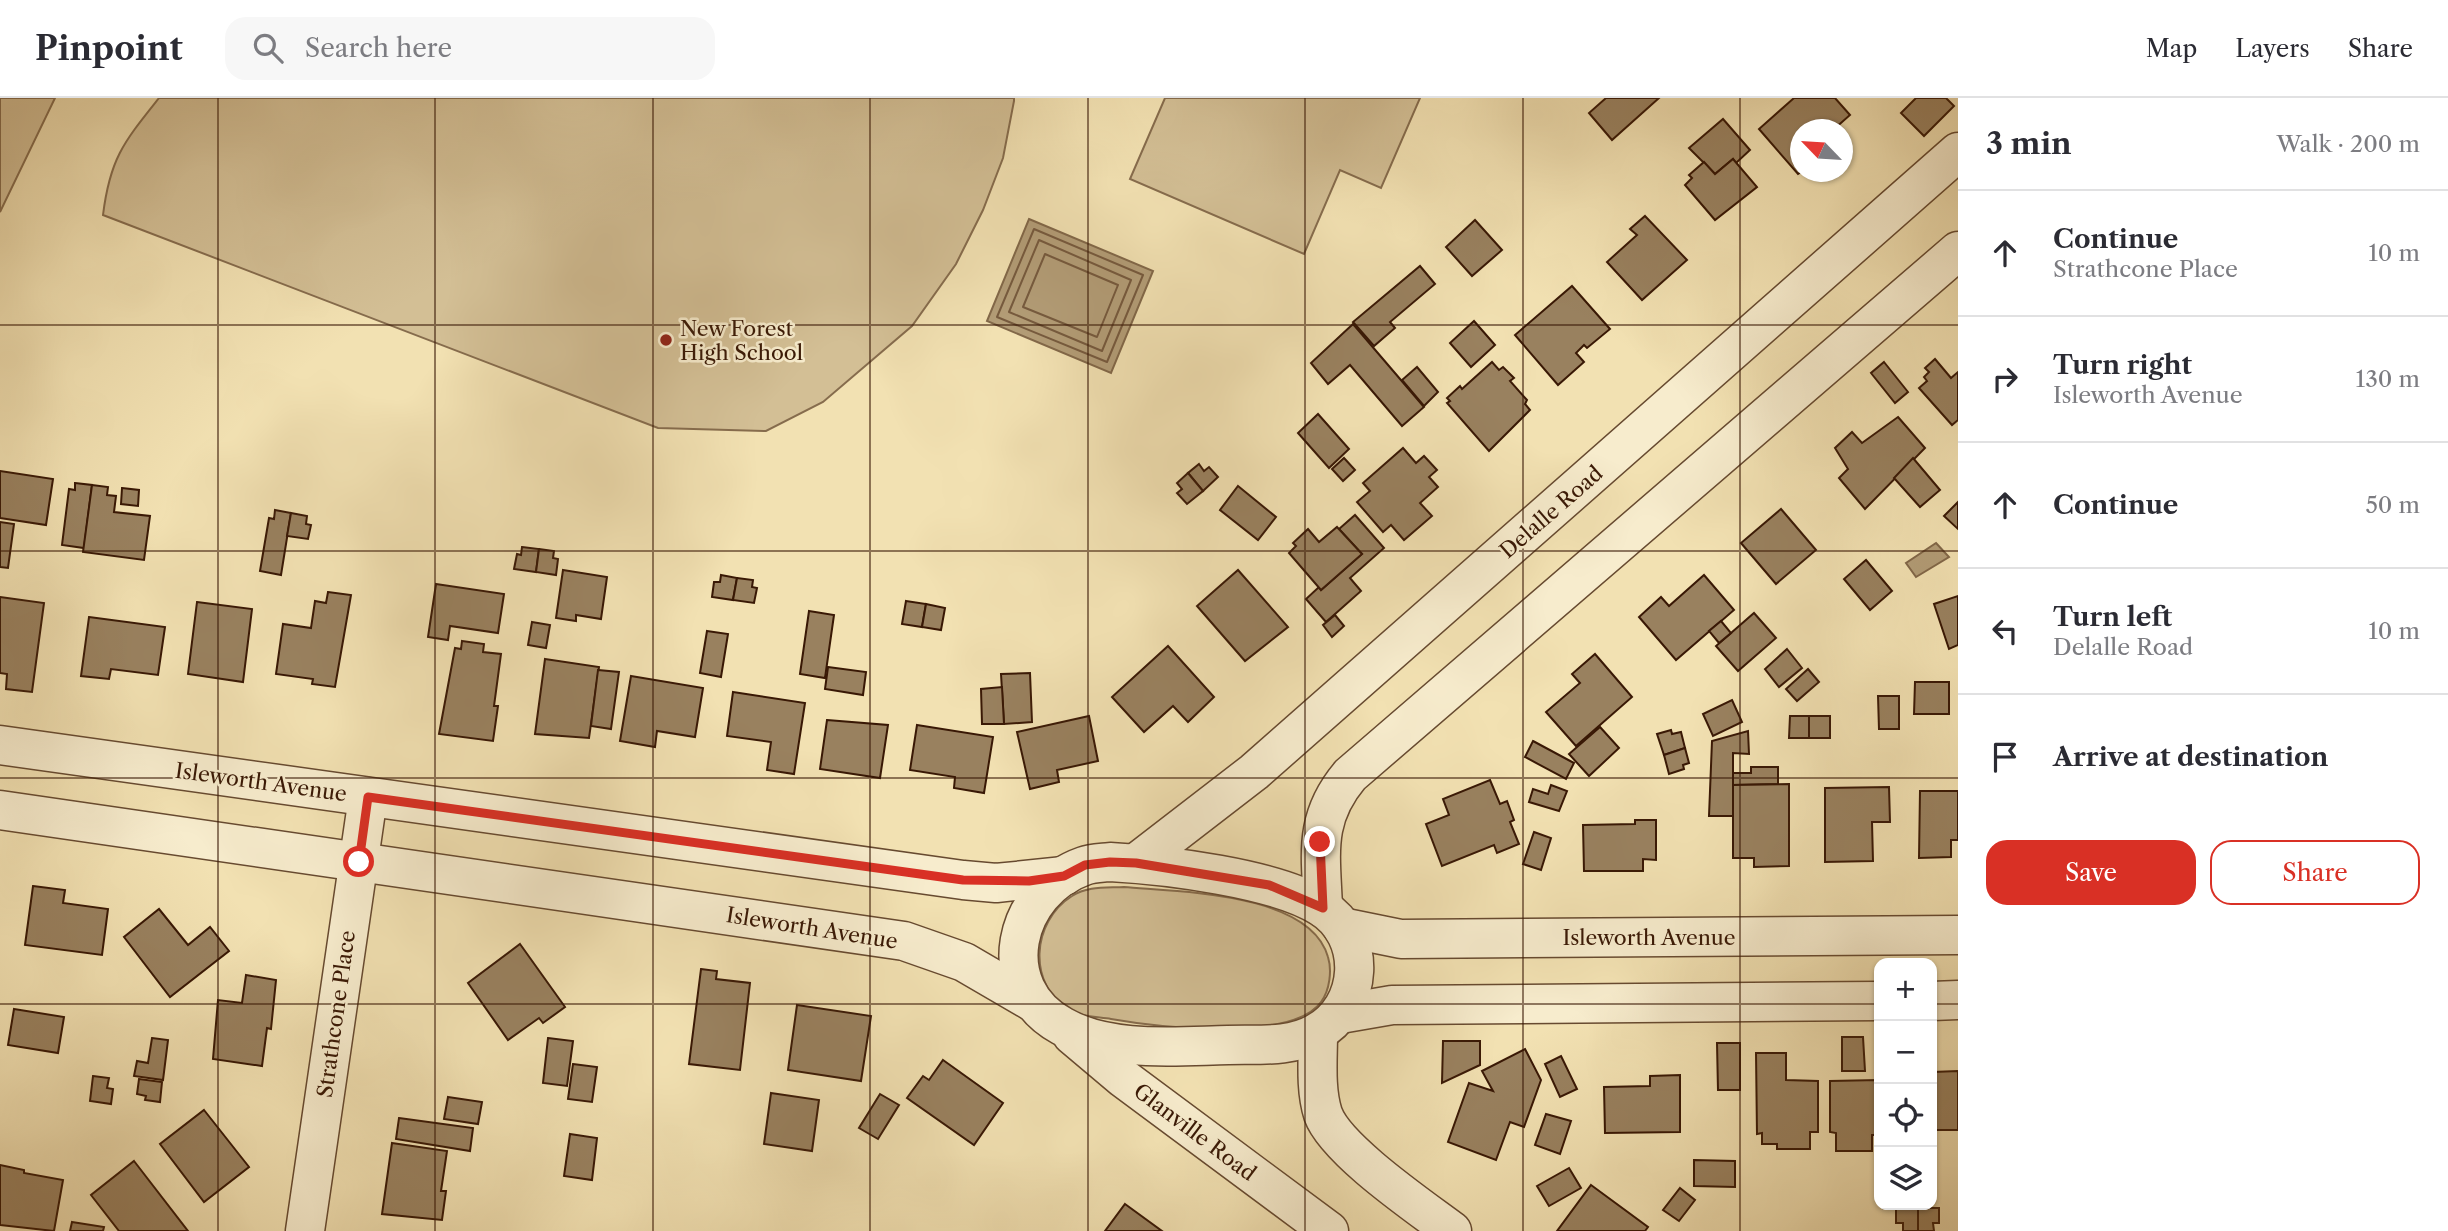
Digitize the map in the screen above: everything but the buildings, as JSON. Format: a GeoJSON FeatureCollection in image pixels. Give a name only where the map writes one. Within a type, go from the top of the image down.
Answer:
{"type":"FeatureCollection","features":[{"type":"Feature","properties":{"kind":"street","name":"Delalle Road"},"geometry":{"type":"LineString","coordinates":[[1136,863],[1254,772],[1958,152]]}},
{"type":"Feature","properties":{"kind":"street"},"geometry":{"type":"LineString","coordinates":[[1452,1231],[1358,1157],[1324,1116],[1319,1094],[1329,1023],[1352,992],[1355,971],[1352,948],[1332,917],[1320,842],[1324,817],[1334,794],[1350,775],[1958,251]]}},
{"type":"Feature","properties":{"kind":"street","name":"Isleworth Avenue"},"geometry":{"type":"LineString","coordinates":[[0,745],[963,880],[996,883],[1064,876],[1085,865],[1136,863],[1269,885],[1332,917],[1401,939],[1958,935]]}},
{"type":"Feature","properties":{"kind":"street","name":"Strathcone Place"},"geometry":{"type":"LineString","coordinates":[[304,1231],[368,797]]}},
{"type":"Feature","properties":{"kind":"street","name":"Isleworth Avenue"},"geometry":{"type":"LineString","coordinates":[[0,810],[904,941],[964,962],[1031,1000],[1046,1017],[1065,1028]]}},
{"type":"Feature","properties":{"kind":"street"},"geometry":{"type":"LineString","coordinates":[[1031,1000],[1022,981],[1017,959],[1020,936],[1027,915],[1041,896],[1064,876]]}},
{"type":"Feature","properties":{"kind":"street"},"geometry":{"type":"LineString","coordinates":[[1937,1000],[1958,1000]]}},
{"type":"Feature","properties":{"kind":"street"},"geometry":{"type":"LineString","coordinates":[[1065,1028],[1125,1044],[1270,1044],[1295,1042],[1329,1023],[1391,1005],[1874,1001]]}},
{"type":"Feature","properties":{"kind":"street","name":"Glanville Road"},"geometry":{"type":"LineString","coordinates":[[1065,1028],[1123,1078],[1329,1231]]}},
{"type":"Feature","properties":{"kind":"shaded area"},"geometry":{"type":"Polygon","coordinates":[[[0,98],[55,98],[0,212],[0,98]]]}},
{"type":"Feature","properties":{"kind":"shaded area"},"geometry":{"type":"Polygon","coordinates":[[[159,98],[1014,98],[1014,101],[1003,158],[983,210],[956,264],[912,326],[823,402],[766,431],[658,428],[103,215],[110,179],[120,152],[159,98]]]}},
{"type":"Feature","properties":{"kind":"shaded area"},"geometry":{"type":"Polygon","coordinates":[[[1165,98],[1420,98],[1381,188],[1340,170],[1304,254],[1130,179],[1165,98]]]}},
{"type":"Feature","properties":{"kind":"shaded area"},"geometry":{"type":"Polygon","coordinates":[[[1124,887],[1240,899],[1296,919],[1316,936],[1328,957],[1329,980],[1324,997],[1305,1015],[1282,1023],[1253,1028],[1189,1028],[1085,1016],[1070,1011],[1056,1000],[1046,986],[1041,970],[1042,937],[1048,921],[1058,907],[1078,893],[1097,888],[1124,887]]]}},
{"type":"Feature","properties":{"kind":"water"},"geometry":{"type":"Polygon","coordinates":[[[1029,219],[1153,271],[1111,373],[987,321],[1029,219]]]}},
{"type":"Feature","properties":{"kind":"water"},"geometry":{"type":"Polygon","coordinates":[[[1936,543],[1949,557],[1916,577],[1906,563],[1936,543]]]}},
{"type":"Feature","properties":{"kind":"place","name":"New Forest High School"},"geometry":{"type":"Point","coordinates":[666,340]}},
{"type":"Feature","properties":{"kind":"route"},"geometry":{"type":"LineString","coordinates":[[359,862],[368,797],[996,883],[1064,876],[1085,865],[1136,863],[1269,885],[1323,908],[1320,842]]}}]}
